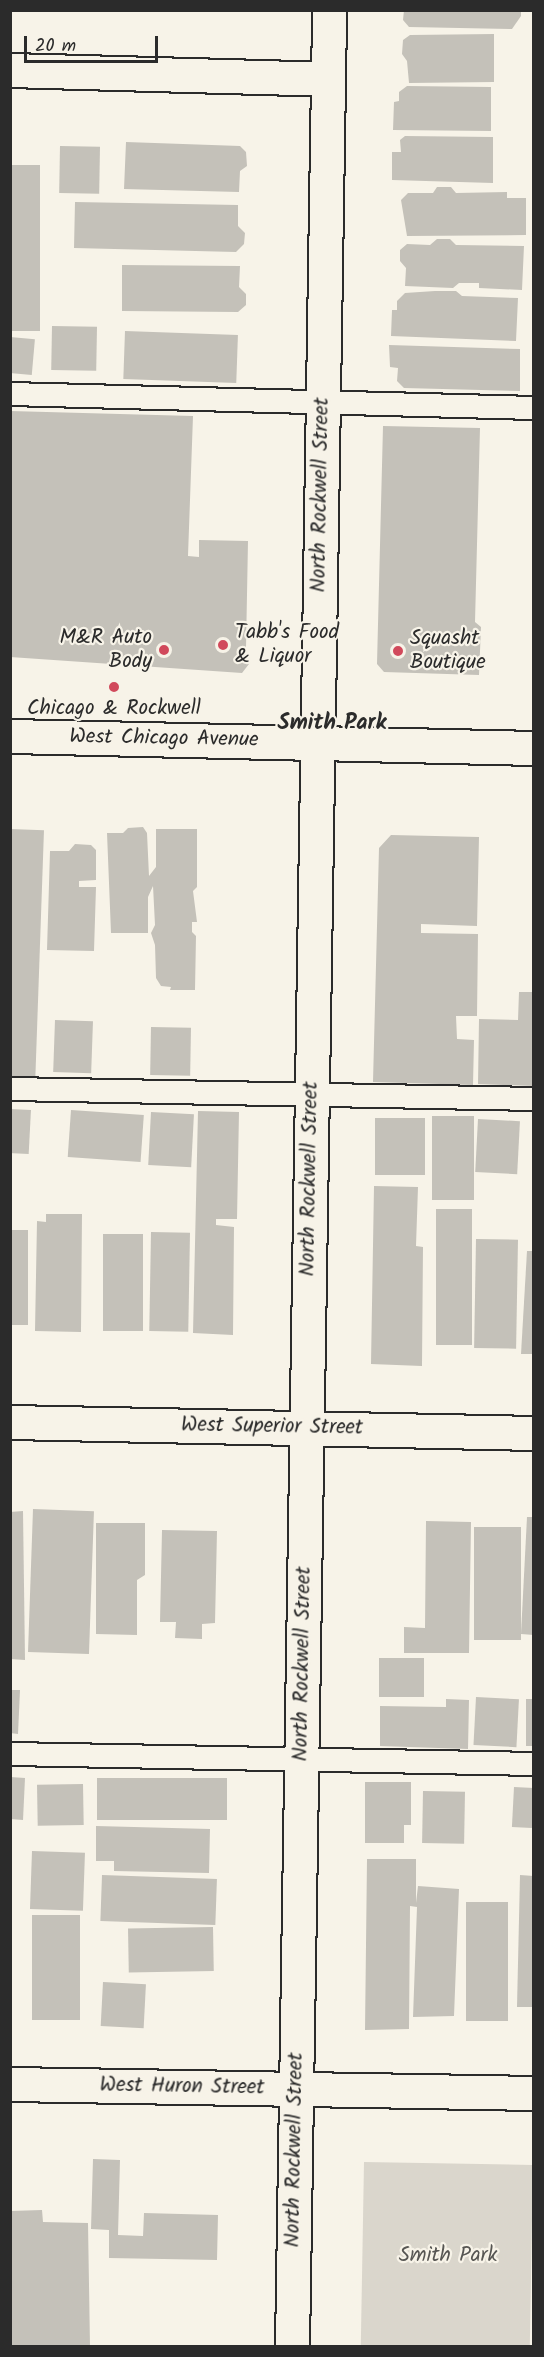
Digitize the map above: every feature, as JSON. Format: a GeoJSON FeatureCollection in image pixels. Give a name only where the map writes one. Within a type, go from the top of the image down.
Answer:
{"type":"FeatureCollection","features":[{"type":"Feature","properties":{"kind":"street","name":"North Rockwell Street"},"geometry":{"type":"LineString","coordinates":[[292,2346],[329,10]]}},
{"type":"Feature","properties":{"kind":"street"},"geometry":{"type":"LineString","coordinates":[[10,70],[328,79]]}},
{"type":"Feature","properties":{"kind":"street","name":"West Chicago Avenue"},"geometry":{"type":"LineString","coordinates":[[10,736],[534,748]]}},
{"type":"Feature","properties":{"kind":"street","name":"West Superior Street"},"geometry":{"type":"LineString","coordinates":[[10,1422],[534,1433]]}},
{"type":"Feature","properties":{"kind":"street","name":"West Huron Street"},"geometry":{"type":"LineString","coordinates":[[10,2084],[534,2093]]}},
{"type":"Feature","properties":{"kind":"lane"},"geometry":{"type":"LineString","coordinates":[[10,394],[534,408]]}},
{"type":"Feature","properties":{"kind":"lane"},"geometry":{"type":"LineString","coordinates":[[10,1089],[534,1099]]}},
{"type":"Feature","properties":{"kind":"lane"},"geometry":{"type":"LineString","coordinates":[[10,1754],[534,1764]]}},
{"type":"Feature","properties":{"kind":"green space","name":"Smith Park"},"geometry":{"type":"Polygon","coordinates":[[[364,2162],[533,2165],[530,2346],[361,2346],[364,2162]]]}},
{"type":"Feature","properties":{"kind":"building"},"geometry":{"type":"Polygon","coordinates":[[[404,10],[521,10],[521,16],[512,29],[409,27],[403,20],[404,10]]]}},
{"type":"Feature","properties":{"kind":"building"},"geometry":{"type":"Polygon","coordinates":[[[494,34],[494,82],[409,83],[407,61],[402,54],[403,40],[410,35],[494,34]]]}},
{"type":"Feature","properties":{"kind":"building"},"geometry":{"type":"Polygon","coordinates":[[[407,86],[491,87],[491,131],[393,130],[394,102],[399,101],[399,92],[407,86]]]}},
{"type":"Feature","properties":{"kind":"building"},"geometry":{"type":"Polygon","coordinates":[[[405,136],[493,137],[493,183],[392,180],[392,152],[401,152],[400,140],[405,136]]]}},
{"type":"Feature","properties":{"kind":"building"},"geometry":{"type":"Polygon","coordinates":[[[126,142],[240,146],[246,152],[247,166],[240,171],[239,192],[124,189],[126,142]]]}},
{"type":"Feature","properties":{"kind":"building"},"geometry":{"type":"Polygon","coordinates":[[[60,146],[100,147],[99,194],[59,193],[60,146]]]}},
{"type":"Feature","properties":{"kind":"building"},"geometry":{"type":"Polygon","coordinates":[[[10,165],[40,165],[40,331],[10,331],[10,165]]]}},
{"type":"Feature","properties":{"kind":"building"},"geometry":{"type":"Polygon","coordinates":[[[437,187],[451,187],[456,193],[507,192],[507,198],[526,198],[526,235],[407,236],[401,200],[408,193],[433,193],[437,187]]]}},
{"type":"Feature","properties":{"kind":"building"},"geometry":{"type":"Polygon","coordinates":[[[75,202],[238,205],[238,226],[245,233],[244,244],[236,252],[74,248],[75,202]]]}},
{"type":"Feature","properties":{"kind":"building"},"geometry":{"type":"Polygon","coordinates":[[[437,239],[450,239],[456,245],[524,246],[522,290],[479,288],[479,283],[459,283],[453,288],[405,286],[406,268],[400,261],[400,250],[407,244],[430,245],[437,239]]]}},
{"type":"Feature","properties":{"kind":"building"},"geometry":{"type":"Polygon","coordinates":[[[122,265],[240,266],[239,287],[246,294],[246,305],[238,312],[122,311],[122,265]]]}},
{"type":"Feature","properties":{"kind":"building"},"geometry":{"type":"Polygon","coordinates":[[[456,291],[462,296],[518,298],[516,341],[391,336],[392,310],[397,310],[397,301],[405,293],[456,291]]]}},
{"type":"Feature","properties":{"kind":"building"},"geometry":{"type":"Polygon","coordinates":[[[52,326],[97,327],[96,371],[51,370],[52,326]]]}},
{"type":"Feature","properties":{"kind":"building"},"geometry":{"type":"Polygon","coordinates":[[[125,331],[238,335],[236,383],[123,379],[125,331]]]}},
{"type":"Feature","properties":{"kind":"building"},"geometry":{"type":"Polygon","coordinates":[[[10,337],[35,339],[32,375],[10,373],[10,337]]]}},
{"type":"Feature","properties":{"kind":"building"},"geometry":{"type":"Polygon","coordinates":[[[389,345],[520,349],[520,391],[404,388],[397,381],[398,368],[390,367],[389,345]]]}},
{"type":"Feature","properties":{"kind":"building"},"geometry":{"type":"Polygon","coordinates":[[[10,411],[193,416],[188,556],[199,557],[199,540],[248,541],[246,648],[249,664],[242,673],[10,657],[10,411]]]}},
{"type":"Feature","properties":{"kind":"building"},"geometry":{"type":"Polygon","coordinates":[[[383,426],[480,428],[475,622],[481,627],[479,675],[384,672],[377,664],[383,426]]]}},
{"type":"Feature","properties":{"kind":"building"},"geometry":{"type":"Polygon","coordinates":[[[143,827],[147,833],[149,876],[156,867],[156,829],[197,829],[197,887],[193,891],[197,922],[192,922],[192,932],[196,936],[195,990],[170,990],[171,987],[161,986],[156,978],[155,945],[151,933],[155,925],[153,886],[148,897],[148,933],[111,933],[107,833],[123,833],[128,828],[143,827]]]}},
{"type":"Feature","properties":{"kind":"building"},"geometry":{"type":"Polygon","coordinates":[[[10,829],[44,830],[35,1077],[10,1076],[10,829]]]}},
{"type":"Feature","properties":{"kind":"building"},"geometry":{"type":"Polygon","coordinates":[[[391,835],[479,837],[477,926],[421,924],[421,933],[478,934],[477,1016],[456,1016],[457,1039],[474,1040],[473,1085],[373,1082],[379,848],[391,835]]]}},
{"type":"Feature","properties":{"kind":"building"},"geometry":{"type":"Polygon","coordinates":[[[75,844],[91,845],[96,850],[96,880],[79,881],[79,887],[96,887],[94,951],[47,950],[50,851],[69,851],[75,844]]]}},
{"type":"Feature","properties":{"kind":"building"},"geometry":{"type":"Polygon","coordinates":[[[519,992],[534,992],[534,1086],[478,1084],[479,1019],[518,1020],[519,992]]]}},
{"type":"Feature","properties":{"kind":"building"},"geometry":{"type":"Polygon","coordinates":[[[55,1020],[93,1021],[91,1073],[53,1072],[55,1020]]]}},
{"type":"Feature","properties":{"kind":"building"},"geometry":{"type":"Polygon","coordinates":[[[151,1027],[191,1028],[190,1076],[150,1075],[151,1027]]]}},
{"type":"Feature","properties":{"kind":"building"},"geometry":{"type":"Polygon","coordinates":[[[10,1109],[31,1110],[29,1154],[10,1153],[10,1109]]]}},
{"type":"Feature","properties":{"kind":"building"},"geometry":{"type":"Polygon","coordinates":[[[71,1110],[144,1115],[141,1162],[68,1157],[71,1110]]]}},
{"type":"Feature","properties":{"kind":"building"},"geometry":{"type":"Polygon","coordinates":[[[198,1111],[239,1112],[237,1219],[216,1219],[216,1225],[234,1227],[233,1335],[193,1333],[198,1111]]]}},
{"type":"Feature","properties":{"kind":"building"},"geometry":{"type":"Polygon","coordinates":[[[151,1112],[194,1114],[191,1167],[148,1165],[151,1112]]]}},
{"type":"Feature","properties":{"kind":"building"},"geometry":{"type":"Polygon","coordinates":[[[432,1116],[474,1116],[474,1200],[432,1200],[432,1116]]]}},
{"type":"Feature","properties":{"kind":"building"},"geometry":{"type":"Polygon","coordinates":[[[375,1118],[425,1118],[425,1175],[375,1175],[375,1118]]]}},
{"type":"Feature","properties":{"kind":"building"},"geometry":{"type":"Polygon","coordinates":[[[478,1119],[520,1121],[517,1174],[475,1172],[478,1119]]]}},
{"type":"Feature","properties":{"kind":"building"},"geometry":{"type":"Polygon","coordinates":[[[374,1186],[418,1187],[416,1246],[423,1247],[422,1366],[371,1364],[374,1186]]]}},
{"type":"Feature","properties":{"kind":"building"},"geometry":{"type":"Polygon","coordinates":[[[436,1209],[472,1209],[472,1345],[436,1345],[436,1209]]]}},
{"type":"Feature","properties":{"kind":"building"},"geometry":{"type":"Polygon","coordinates":[[[46,1214],[82,1214],[81,1332],[35,1331],[37,1221],[46,1222],[46,1214]]]}},
{"type":"Feature","properties":{"kind":"building"},"geometry":{"type":"Polygon","coordinates":[[[10,1230],[28,1230],[28,1325],[10,1325],[10,1230]]]}},
{"type":"Feature","properties":{"kind":"building"},"geometry":{"type":"Polygon","coordinates":[[[151,1232],[190,1233],[188,1332],[149,1331],[151,1232]]]}},
{"type":"Feature","properties":{"kind":"building"},"geometry":{"type":"Polygon","coordinates":[[[103,1234],[143,1234],[143,1331],[103,1331],[103,1234]]]}},
{"type":"Feature","properties":{"kind":"building"},"geometry":{"type":"Polygon","coordinates":[[[476,1239],[518,1240],[516,1349],[474,1348],[476,1239]]]}},
{"type":"Feature","properties":{"kind":"building"},"geometry":{"type":"Polygon","coordinates":[[[527,1251],[534,1251],[534,1354],[521,1354],[527,1251]]]}},
{"type":"Feature","properties":{"kind":"building"},"geometry":{"type":"Polygon","coordinates":[[[33,1509],[94,1511],[89,1654],[28,1652],[33,1509]]]}},
{"type":"Feature","properties":{"kind":"building"},"geometry":{"type":"Polygon","coordinates":[[[23,1511],[25,1660],[10,1659],[10,1512],[23,1511]]]}},
{"type":"Feature","properties":{"kind":"building"},"geometry":{"type":"Polygon","coordinates":[[[527,1517],[534,1517],[534,1635],[521,1634],[527,1517]]]}},
{"type":"Feature","properties":{"kind":"building"},"geometry":{"type":"Polygon","coordinates":[[[426,1521],[471,1522],[469,1653],[404,1653],[404,1627],[425,1628],[426,1521]]]}},
{"type":"Feature","properties":{"kind":"building"},"geometry":{"type":"Polygon","coordinates":[[[96,1523],[145,1523],[145,1575],[137,1580],[137,1635],[96,1634],[96,1523]]]}},
{"type":"Feature","properties":{"kind":"building"},"geometry":{"type":"Polygon","coordinates":[[[474,1527],[521,1527],[521,1640],[474,1640],[474,1527]]]}},
{"type":"Feature","properties":{"kind":"building"},"geometry":{"type":"Polygon","coordinates":[[[162,1530],[217,1531],[215,1623],[202,1624],[202,1639],[175,1638],[176,1622],[160,1622],[162,1530]]]}},
{"type":"Feature","properties":{"kind":"building"},"geometry":{"type":"Polygon","coordinates":[[[379,1658],[424,1658],[424,1697],[379,1697],[379,1658]]]}},
{"type":"Feature","properties":{"kind":"building"},"geometry":{"type":"Polygon","coordinates":[[[10,1690],[20,1690],[18,1734],[10,1733],[10,1690]]]}},
{"type":"Feature","properties":{"kind":"building"},"geometry":{"type":"Polygon","coordinates":[[[476,1697],[519,1699],[516,1747],[473,1745],[476,1697]]]}},
{"type":"Feature","properties":{"kind":"building"},"geometry":{"type":"Polygon","coordinates":[[[446,1699],[469,1700],[468,1749],[380,1746],[380,1706],[446,1707],[446,1699]]]}},
{"type":"Feature","properties":{"kind":"building"},"geometry":{"type":"Polygon","coordinates":[[[526,1699],[534,1699],[534,1746],[526,1746],[526,1699]]]}},
{"type":"Feature","properties":{"kind":"building"},"geometry":{"type":"Polygon","coordinates":[[[10,1777],[25,1778],[23,1820],[10,1819],[10,1777]]]}},
{"type":"Feature","properties":{"kind":"building"},"geometry":{"type":"Polygon","coordinates":[[[97,1778],[227,1778],[227,1820],[97,1820],[97,1778]]]}},
{"type":"Feature","properties":{"kind":"building"},"geometry":{"type":"Polygon","coordinates":[[[365,1782],[411,1782],[411,1825],[404,1825],[404,1843],[365,1843],[365,1782]]]}},
{"type":"Feature","properties":{"kind":"building"},"geometry":{"type":"Polygon","coordinates":[[[83,1784],[84,1825],[38,1826],[37,1785],[83,1784]]]}},
{"type":"Feature","properties":{"kind":"building"},"geometry":{"type":"Polygon","coordinates":[[[514,1787],[534,1788],[532,1828],[512,1827],[514,1787]]]}},
{"type":"Feature","properties":{"kind":"building"},"geometry":{"type":"Polygon","coordinates":[[[423,1791],[465,1792],[464,1844],[422,1843],[423,1791]]]}},
{"type":"Feature","properties":{"kind":"building"},"geometry":{"type":"Polygon","coordinates":[[[96,1826],[210,1829],[209,1873],[114,1871],[114,1861],[96,1861],[96,1826]]]}},
{"type":"Feature","properties":{"kind":"building"},"geometry":{"type":"Polygon","coordinates":[[[32,1851],[85,1853],[83,1911],[30,1909],[32,1851]]]}},
{"type":"Feature","properties":{"kind":"building"},"geometry":{"type":"Polygon","coordinates":[[[367,1859],[416,1859],[416,1903],[418,1886],[459,1889],[454,2016],[413,2017],[417,1907],[410,1906],[409,2029],[365,2030],[367,1859]]]}},
{"type":"Feature","properties":{"kind":"building"},"geometry":{"type":"Polygon","coordinates":[[[102,1875],[217,1879],[215,1925],[100,1921],[102,1875]]]}},
{"type":"Feature","properties":{"kind":"building"},"geometry":{"type":"Polygon","coordinates":[[[520,1875],[534,1876],[534,2007],[517,2007],[520,1875]]]}},
{"type":"Feature","properties":{"kind":"building"},"geometry":{"type":"Polygon","coordinates":[[[466,1902],[508,1902],[508,2021],[466,2021],[466,1902]]]}},
{"type":"Feature","properties":{"kind":"building"},"geometry":{"type":"Polygon","coordinates":[[[32,1915],[80,1915],[80,2020],[32,2020],[32,1915]]]}},
{"type":"Feature","properties":{"kind":"building"},"geometry":{"type":"Polygon","coordinates":[[[213,1927],[214,1971],[129,1972],[128,1928],[213,1927]]]}},
{"type":"Feature","properties":{"kind":"building"},"geometry":{"type":"Polygon","coordinates":[[[103,1982],[146,1984],[144,2028],[101,2026],[103,1982]]]}},
{"type":"Feature","properties":{"kind":"building"},"geometry":{"type":"Polygon","coordinates":[[[93,2159],[120,2160],[118,2235],[143,2236],[144,2213],[218,2215],[217,2260],[109,2258],[109,2230],[91,2229],[93,2159]]]}},
{"type":"Feature","properties":{"kind":"building"},"geometry":{"type":"Polygon","coordinates":[[[42,2210],[43,2222],[88,2223],[90,2346],[10,2346],[10,2211],[42,2210]]]}},
{"type":"Feature","properties":{"kind":"place","name":"Tabb's Food & Liquor"},"geometry":{"type":"Point","coordinates":[223,645]}},
{"type":"Feature","properties":{"kind":"place","name":"M&R Auto Body"},"geometry":{"type":"Point","coordinates":[164,650]}},
{"type":"Feature","properties":{"kind":"place","name":"Squasht Boutique"},"geometry":{"type":"Point","coordinates":[398,651]}},
{"type":"Feature","properties":{"kind":"place","name":"Chicago & Rockwell"},"geometry":{"type":"Point","coordinates":[114,687]}},
{"type":"Feature","properties":{"kind":"district","name":"Smith Park"},"geometry":{"type":"Point","coordinates":[332,724]}}]}
